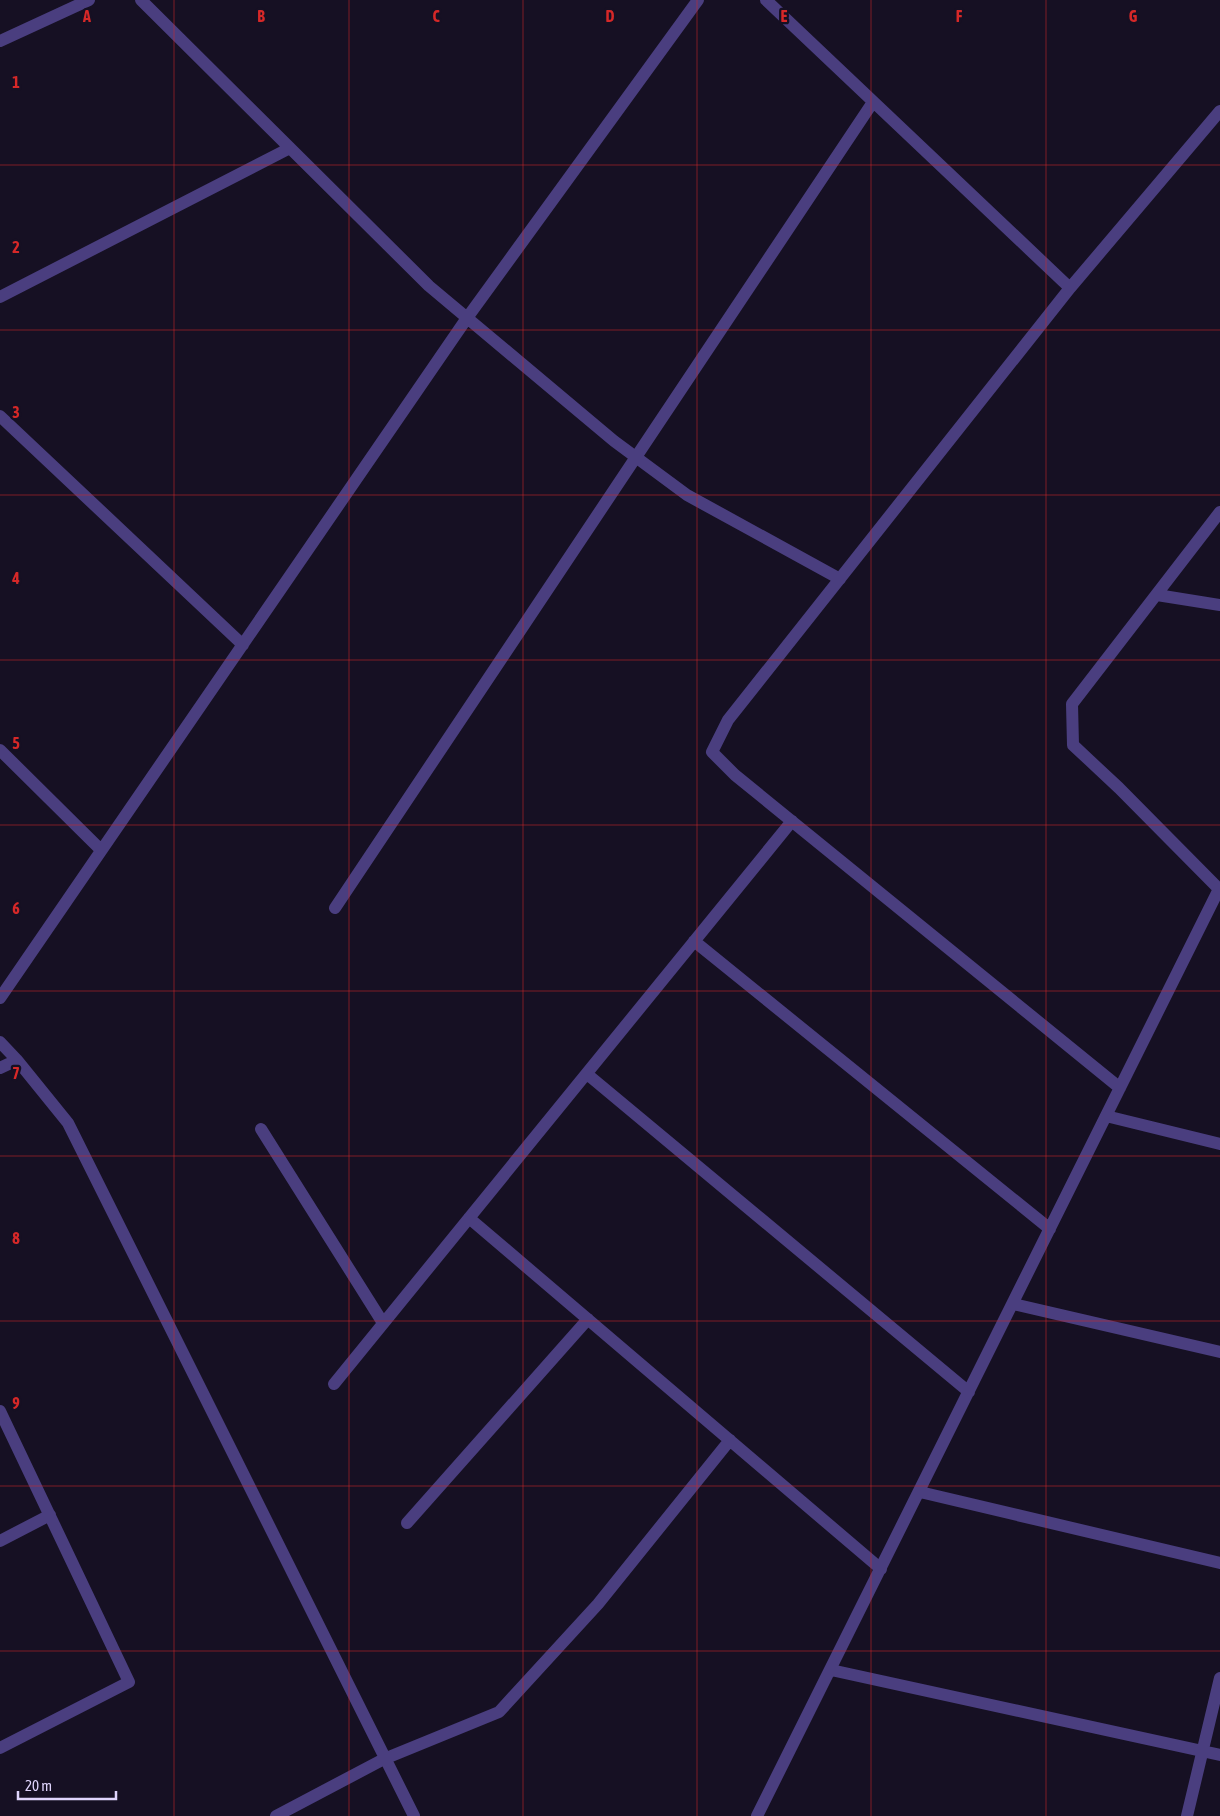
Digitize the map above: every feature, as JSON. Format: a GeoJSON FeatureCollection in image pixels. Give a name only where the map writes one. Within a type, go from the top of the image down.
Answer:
{"type":"FeatureCollection","features":[{"type":"Feature","properties":{"kind":"street"},"geometry":{"type":"LineString","coordinates":[[0,41],[89,0]]}},
{"type":"Feature","properties":{"kind":"street"},"geometry":{"type":"LineString","coordinates":[[141,0],[428,286],[636,458],[687,495],[840,579]]}},
{"type":"Feature","properties":{"kind":"street"},"geometry":{"type":"LineString","coordinates":[[0,998],[467,318],[698,0]]}},
{"type":"Feature","properties":{"kind":"street"},"geometry":{"type":"LineString","coordinates":[[766,0],[1070,288]]}},
{"type":"Feature","properties":{"kind":"street"},"geometry":{"type":"LineString","coordinates":[[335,908],[873,102]]}},
{"type":"Feature","properties":{"kind":"street"},"geometry":{"type":"LineString","coordinates":[[1120,1088],[735,775],[712,752],[728,720],[1070,288],[1220,111]]}},
{"type":"Feature","properties":{"kind":"street"},"geometry":{"type":"LineString","coordinates":[[0,297],[290,148]]}},
{"type":"Feature","properties":{"kind":"street"},"geometry":{"type":"LineString","coordinates":[[0,416],[243,644]]}},
{"type":"Feature","properties":{"kind":"street"},"geometry":{"type":"LineString","coordinates":[[757,1816],[1219,890],[1119,788],[1073,745],[1072,704],[1220,512]]}},
{"type":"Feature","properties":{"kind":"street"},"geometry":{"type":"LineString","coordinates":[[1157,595],[1220,605]]}},
{"type":"Feature","properties":{"kind":"street"},"geometry":{"type":"LineString","coordinates":[[0,750],[101,850]]}},
{"type":"Feature","properties":{"kind":"street"},"geometry":{"type":"LineString","coordinates":[[334,1384],[792,821]]}},
{"type":"Feature","properties":{"kind":"street"},"geometry":{"type":"LineString","coordinates":[[694,941],[1050,1229]]}},
{"type":"Feature","properties":{"kind":"street"},"geometry":{"type":"LineString","coordinates":[[0,1042],[68,1123],[414,1816]]}},
{"type":"Feature","properties":{"kind":"street"},"geometry":{"type":"LineString","coordinates":[[0,1068],[17,1060]]}},
{"type":"Feature","properties":{"kind":"street"},"geometry":{"type":"LineString","coordinates":[[587,1074],[969,1392]]}},
{"type":"Feature","properties":{"kind":"street"},"geometry":{"type":"LineString","coordinates":[[1106,1116],[1220,1144]]}},
{"type":"Feature","properties":{"kind":"street"},"geometry":{"type":"LineString","coordinates":[[261,1129],[383,1323]]}},
{"type":"Feature","properties":{"kind":"street"},"geometry":{"type":"LineString","coordinates":[[469,1218],[881,1569]]}},
{"type":"Feature","properties":{"kind":"street"},"geometry":{"type":"LineString","coordinates":[[1013,1304],[1220,1352]]}},
{"type":"Feature","properties":{"kind":"street"},"geometry":{"type":"LineString","coordinates":[[407,1523],[588,1319]]}},
{"type":"Feature","properties":{"kind":"street"},"geometry":{"type":"LineString","coordinates":[[0,1412],[129,1682],[0,1748]]}},
{"type":"Feature","properties":{"kind":"street"},"geometry":{"type":"LineString","coordinates":[[276,1816],[384,1759],[499,1712],[598,1604],[730,1440]]}},
{"type":"Feature","properties":{"kind":"street"},"geometry":{"type":"LineString","coordinates":[[920,1492],[1220,1563]]}},
{"type":"Feature","properties":{"kind":"street"},"geometry":{"type":"LineString","coordinates":[[0,1541],[50,1515]]}},
{"type":"Feature","properties":{"kind":"street"},"geometry":{"type":"LineString","coordinates":[[831,1670],[1220,1755]]}},
{"type":"Feature","properties":{"kind":"street"},"geometry":{"type":"LineString","coordinates":[[1188,1816],[1220,1678]]}}]}
